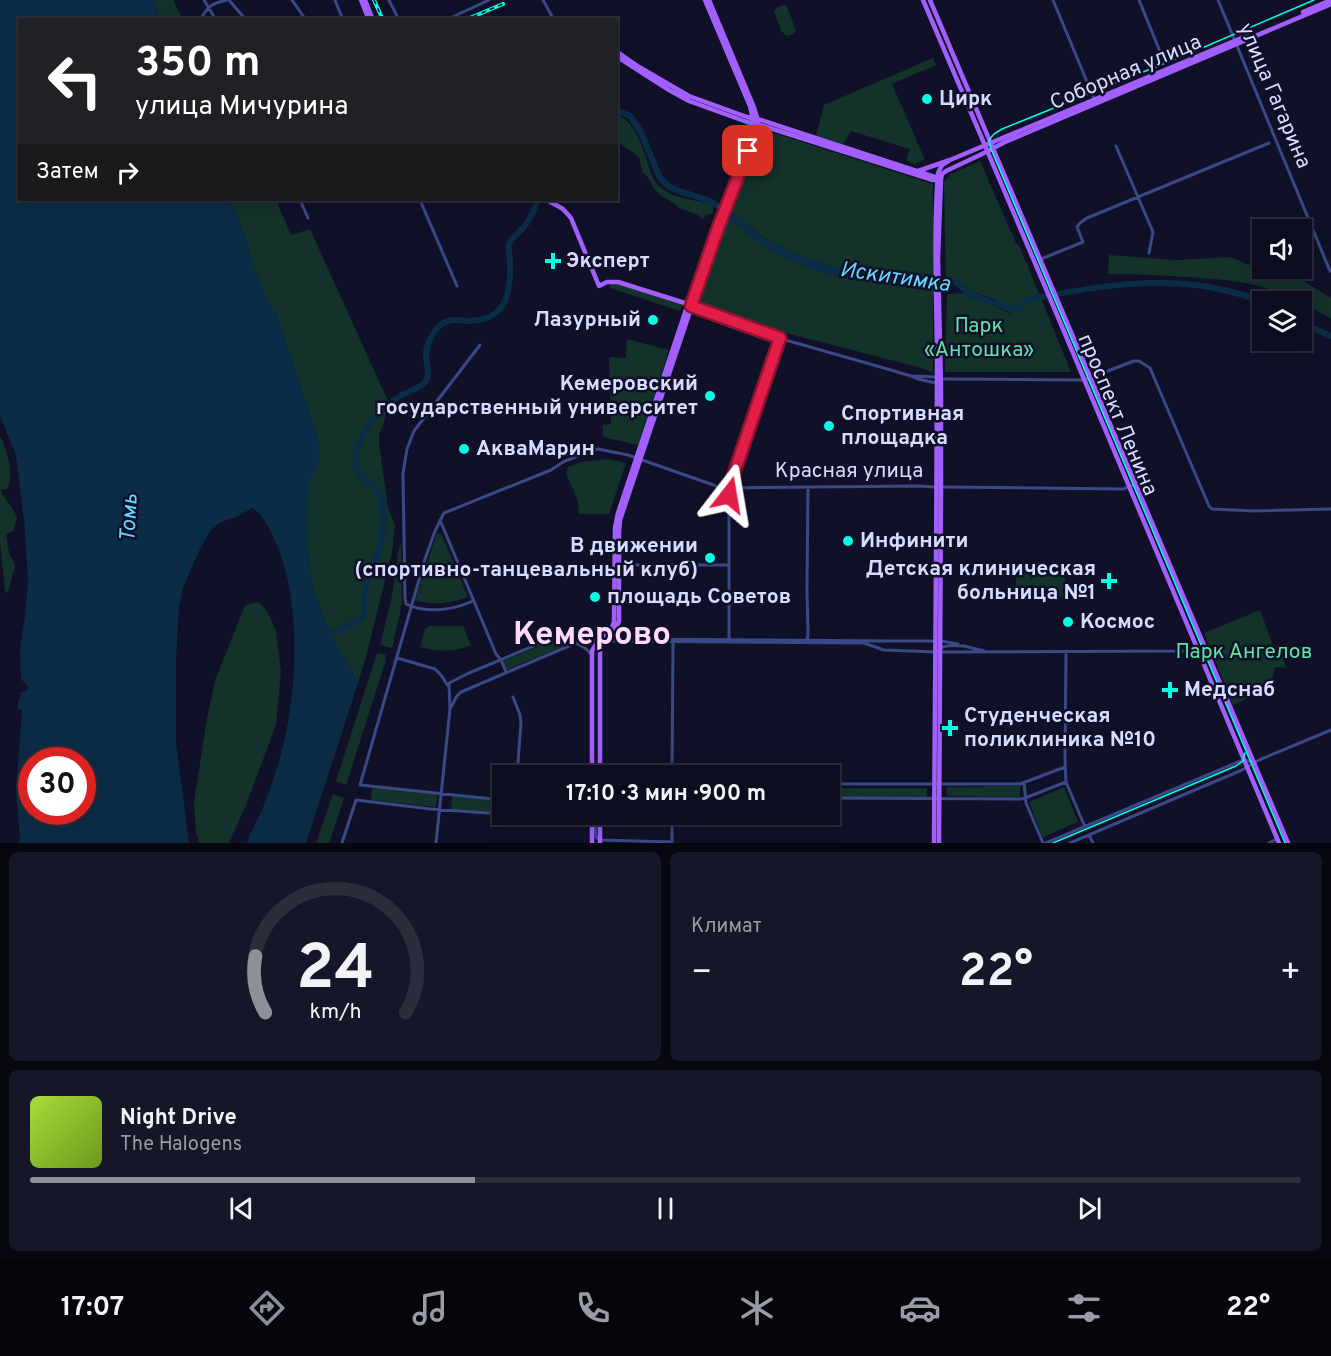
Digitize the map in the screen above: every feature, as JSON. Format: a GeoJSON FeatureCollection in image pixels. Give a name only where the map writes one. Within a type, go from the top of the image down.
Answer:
{"type":"FeatureCollection","features":[{"type":"Feature","properties":{"kind":"main road"},"geometry":{"type":"LineString","coordinates":[[363,0],[370,18]]}},
{"type":"Feature","properties":{"kind":"main road"},"geometry":{"type":"LineString","coordinates":[[592,765],[592,655],[594,647],[615,631],[619,621],[616,521],[716,227],[755,122],[753,105],[707,0]]}},
{"type":"Feature","properties":{"kind":"main road","name":"проспект Ленина"},"geometry":{"type":"LineString","coordinates":[[923,0],[1278,841]]}},
{"type":"Feature","properties":{"kind":"main road"},"geometry":{"type":"LineString","coordinates":[[930,0],[992,145]]}},
{"type":"Feature","properties":{"kind":"main road","name":"Соборная улица"},"geometry":{"type":"LineString","coordinates":[[918,171],[984,145],[992,145],[1331,2]]}},
{"type":"Feature","properties":{"kind":"main road"},"geometry":{"type":"LineString","coordinates":[[618,52],[690,96],[755,122],[938,179]]}},
{"type":"Feature","properties":{"kind":"main road"},"geometry":{"type":"LineString","coordinates":[[618,57],[683,98],[854,155],[938,179]]}},
{"type":"Feature","properties":{"kind":"main road","name":"проспект Ленина"},"geometry":{"type":"LineString","coordinates":[[992,145],[1288,843]]}},
{"type":"Feature","properties":{"kind":"main road","name":"Соборная улица"},"geometry":{"type":"LineString","coordinates":[[938,179],[946,171],[987,152],[992,145]]}},
{"type":"Feature","properties":{"kind":"main road","name":"Соборная улица"},"geometry":{"type":"LineString","coordinates":[[938,179],[940,168],[950,160]]}},
{"type":"Feature","properties":{"kind":"main road"},"geometry":{"type":"LineString","coordinates":[[938,179],[937,799],[939,843]]}},
{"type":"Feature","properties":{"kind":"main road"},"geometry":{"type":"LineString","coordinates":[[554,201],[564,206],[572,216],[600,285],[607,282],[618,282],[689,305]]}},
{"type":"Feature","properties":{"kind":"main road"},"geometry":{"type":"LineString","coordinates":[[600,765],[600,649],[614,622],[617,565]]}},
{"type":"Feature","properties":{"kind":"main road"},"geometry":{"type":"LineString","coordinates":[[592,702],[596,705],[600,702]]}},
{"type":"Feature","properties":{"kind":"main road"},"geometry":{"type":"LineString","coordinates":[[592,718],[596,714],[600,719]]}},
{"type":"Feature","properties":{"kind":"main road"},"geometry":{"type":"LineString","coordinates":[[934,843],[937,799]]}},
{"type":"Feature","properties":{"kind":"main road"},"geometry":{"type":"LineString","coordinates":[[592,825],[592,843]]}},
{"type":"Feature","properties":{"kind":"main road"},"geometry":{"type":"LineString","coordinates":[[599,825],[600,841]]}},
{"type":"Feature","properties":{"kind":"street"},"geometry":{"type":"LineString","coordinates":[[204,0],[215,18]]}},
{"type":"Feature","properties":{"kind":"street"},"geometry":{"type":"LineString","coordinates":[[201,18],[216,2],[228,0],[244,18]]}},
{"type":"Feature","properties":{"kind":"street"},"geometry":{"type":"LineString","coordinates":[[292,0],[305,18]]}},
{"type":"Feature","properties":{"kind":"street"},"geometry":{"type":"LineString","coordinates":[[335,0],[342,18]]}},
{"type":"Feature","properties":{"kind":"street"},"geometry":{"type":"LineString","coordinates":[[389,0],[398,18]]}},
{"type":"Feature","properties":{"kind":"street"},"geometry":{"type":"LineString","coordinates":[[450,18],[489,0]]}},
{"type":"Feature","properties":{"kind":"street"},"geometry":{"type":"LineString","coordinates":[[543,0],[553,18]]}},
{"type":"Feature","properties":{"kind":"street"},"geometry":{"type":"LineString","coordinates":[[1053,0],[1096,101]]}},
{"type":"Feature","properties":{"kind":"street"},"geometry":{"type":"LineString","coordinates":[[1139,0],[1161,54]]}},
{"type":"Feature","properties":{"kind":"street","name":"улица Гагарина"},"geometry":{"type":"LineString","coordinates":[[1218,0],[1330,271]]}},
{"type":"Feature","properties":{"kind":"street"},"geometry":{"type":"LineString","coordinates":[[1041,260],[1083,242],[1077,227],[1087,218],[1269,143]]}},
{"type":"Feature","properties":{"kind":"street"},"geometry":{"type":"LineString","coordinates":[[1116,146],[1153,232],[1149,253]]}},
{"type":"Feature","properties":{"kind":"street"},"geometry":{"type":"LineString","coordinates":[[300,201],[308,218]]}},
{"type":"Feature","properties":{"kind":"street"},"geometry":{"type":"LineString","coordinates":[[420,201],[457,286]]}},
{"type":"Feature","properties":{"kind":"street"},"geometry":{"type":"LineString","coordinates":[[689,305],[780,338],[918,379],[1084,380],[1139,361],[1150,368],[1212,509],[1254,511],[1331,509]]}},
{"type":"Feature","properties":{"kind":"street"},"geometry":{"type":"LineString","coordinates":[[730,641],[729,488],[780,338]]}},
{"type":"Feature","properties":{"kind":"street"},"geometry":{"type":"LineString","coordinates":[[473,601],[458,607],[439,610],[406,604],[403,473],[407,448],[414,431],[480,345]]}},
{"type":"Feature","properties":{"kind":"street","name":"Красная улица"},"geometry":{"type":"LineString","coordinates":[[440,520],[444,513],[594,450],[603,450],[638,459],[729,488],[917,486],[1123,489],[1136,484]]}},
{"type":"Feature","properties":{"kind":"street"},"geometry":{"type":"LineString","coordinates":[[807,641],[808,487]]}},
{"type":"Feature","properties":{"kind":"street"},"geometry":{"type":"LineString","coordinates":[[440,520],[425,559],[360,785],[492,799]]}},
{"type":"Feature","properties":{"kind":"street"},"geometry":{"type":"LineString","coordinates":[[440,520],[496,654],[507,673]]}},
{"type":"Feature","properties":{"kind":"street"},"geometry":{"type":"LineString","coordinates":[[617,565],[729,565]]}},
{"type":"Feature","properties":{"kind":"street"},"geometry":{"type":"LineString","coordinates":[[436,843],[450,709],[449,684],[567,632],[572,636],[574,644]]}},
{"type":"Feature","properties":{"kind":"street"},"geometry":{"type":"LineString","coordinates":[[604,640],[730,641]]}},
{"type":"Feature","properties":{"kind":"street"},"geometry":{"type":"LineString","coordinates":[[397,658],[435,669],[452,693],[461,692],[585,641],[894,641],[977,653],[1190,651],[1205,647]]}},
{"type":"Feature","properties":{"kind":"street"},"geometry":{"type":"LineString","coordinates":[[807,641],[864,643],[884,650],[965,646],[986,652]]}},
{"type":"Feature","properties":{"kind":"street"},"geometry":{"type":"LineString","coordinates":[[884,650],[881,647],[882,643],[894,641]]}},
{"type":"Feature","properties":{"kind":"street"},"geometry":{"type":"LineString","coordinates":[[672,765],[673,642]]}},
{"type":"Feature","properties":{"kind":"street"},"geometry":{"type":"LineString","coordinates":[[574,644],[585,648],[592,655]]}},
{"type":"Feature","properties":{"kind":"street"},"geometry":{"type":"LineString","coordinates":[[1066,651],[1066,782],[1085,826]]}},
{"type":"Feature","properties":{"kind":"street"},"geometry":{"type":"LineString","coordinates":[[450,709],[461,692]]}},
{"type":"Feature","properties":{"kind":"street"},"geometry":{"type":"LineString","coordinates":[[513,697],[521,722],[518,765]]}},
{"type":"Feature","properties":{"kind":"street"},"geometry":{"type":"LineString","coordinates":[[1070,843],[1331,730]]}},
{"type":"Feature","properties":{"kind":"street"},"geometry":{"type":"LineString","coordinates":[[1024,783],[1025,798],[1045,843],[1244,760],[1254,762]]}},
{"type":"Feature","properties":{"kind":"street"},"geometry":{"type":"LineString","coordinates":[[840,784],[1024,783],[1065,767]]}},
{"type":"Feature","properties":{"kind":"street"},"geometry":{"type":"LineString","coordinates":[[840,798],[1025,798],[1066,782]]}},
{"type":"Feature","properties":{"kind":"street"},"geometry":{"type":"LineString","coordinates":[[342,843],[356,800],[492,813]]}},
{"type":"Feature","properties":{"kind":"street"},"geometry":{"type":"LineString","coordinates":[[593,825],[596,837],[600,841],[672,842],[672,825]]}},
{"type":"Feature","properties":{"kind":"street"},"geometry":{"type":"LineString","coordinates":[[1089,834],[1093,843]]}},
{"type":"Feature","properties":{"kind":"street"},"geometry":{"type":"LineString","coordinates":[[1269,843],[1278,841]]}},
{"type":"Feature","properties":{"kind":"green space"},"geometry":{"type":"Polygon","coordinates":[[[153,0],[173,0],[182,18],[160,18],[153,0]]]}},
{"type":"Feature","properties":{"kind":"green space"},"geometry":{"type":"Polygon","coordinates":[[[786,5],[796,30],[787,36],[782,32],[774,12],[776,8],[786,5]]]}},
{"type":"Feature","properties":{"kind":"green space"},"geometry":{"type":"Polygon","coordinates":[[[933,58],[936,65],[892,84],[925,160],[914,164],[906,160],[910,149],[851,131],[843,144],[816,136],[824,105],[933,58]]]}},
{"type":"Feature","properties":{"kind":"green space"},"geometry":{"type":"Polygon","coordinates":[[[618,115],[628,122],[637,135],[651,175],[657,184],[676,196],[713,204],[713,213],[706,215],[703,219],[677,207],[663,197],[643,173],[639,158],[618,143],[618,115]]]}},
{"type":"Feature","properties":{"kind":"green space"},"geometry":{"type":"Polygon","coordinates":[[[759,128],[933,184],[933,278],[849,270],[809,259],[770,241],[729,212],[759,128]]]}},
{"type":"Feature","properties":{"kind":"green space","name":"Парк «Антошка»"},"geometry":{"type":"Polygon","coordinates":[[[980,161],[1016,243],[1020,247],[1071,372],[945,372],[947,294],[963,293],[1012,314],[996,300],[971,291],[961,283],[946,279],[944,182],[951,174],[980,161]]]}},
{"type":"Feature","properties":{"kind":"green space"},"geometry":{"type":"Polygon","coordinates":[[[228,201],[276,201],[291,235],[310,229],[388,401],[379,443],[388,508],[395,525],[392,552],[358,683],[328,630],[311,582],[306,524],[308,481],[319,465],[319,442],[277,317],[263,292],[237,213],[228,201]]]}},
{"type":"Feature","properties":{"kind":"green space"},"geometry":{"type":"Polygon","coordinates":[[[727,216],[741,229],[773,251],[808,267],[863,281],[933,286],[933,371],[782,332],[696,304],[727,216]]]}},
{"type":"Feature","properties":{"kind":"green space"},"geometry":{"type":"Polygon","coordinates":[[[1109,255],[1176,260],[1230,257],[1252,266],[1252,279],[1299,279],[1331,298],[1331,319],[1312,308],[1312,291],[1274,291],[1249,284],[1188,277],[1108,274],[1109,255]]]}},
{"type":"Feature","properties":{"kind":"green space"},"geometry":{"type":"Polygon","coordinates":[[[614,282],[683,304],[680,311],[610,288],[614,282]]]}},
{"type":"Feature","properties":{"kind":"green space"},"geometry":{"type":"Polygon","coordinates":[[[627,339],[669,350],[638,445],[603,437],[603,425],[611,424],[609,357],[626,358],[627,339]]]}},
{"type":"Feature","properties":{"kind":"green space"},"geometry":{"type":"Polygon","coordinates":[[[0,436],[10,470],[7,489],[1,490],[17,518],[13,531],[6,534],[9,553],[15,565],[8,593],[5,591],[0,543],[0,436]]]}},
{"type":"Feature","properties":{"kind":"green space"},"geometry":{"type":"Polygon","coordinates":[[[609,459],[626,463],[609,514],[579,514],[578,501],[566,473],[568,467],[581,462],[609,459]]]}},
{"type":"Feature","properties":{"kind":"green space"},"geometry":{"type":"Polygon","coordinates":[[[437,532],[442,535],[468,597],[442,603],[415,600],[437,532]]]}},
{"type":"Feature","properties":{"kind":"green space"},"geometry":{"type":"Polygon","coordinates":[[[401,545],[402,604],[392,648],[380,645],[401,545]]]}},
{"type":"Feature","properties":{"kind":"green space"},"geometry":{"type":"Polygon","coordinates":[[[1016,568],[1065,568],[1065,597],[1016,597],[1016,568]]]}},
{"type":"Feature","properties":{"kind":"green space"},"geometry":{"type":"Polygon","coordinates":[[[258,602],[267,611],[276,631],[281,671],[276,725],[229,843],[199,843],[194,802],[215,681],[245,605],[258,602]]]}},
{"type":"Feature","properties":{"kind":"green space","name":"Парк Ангелов"},"geometry":{"type":"Polygon","coordinates":[[[1260,610],[1275,651],[1281,651],[1286,668],[1275,667],[1272,680],[1275,687],[1233,705],[1204,633],[1260,610]]]}},
{"type":"Feature","properties":{"kind":"green space"},"geometry":{"type":"Polygon","coordinates":[[[429,626],[463,626],[471,645],[446,650],[420,647],[425,629],[429,626]]]}},
{"type":"Feature","properties":{"kind":"green space"},"geometry":{"type":"Polygon","coordinates":[[[565,635],[569,644],[506,670],[503,661],[565,635]]]}},
{"type":"Feature","properties":{"kind":"green space"},"geometry":{"type":"Polygon","coordinates":[[[377,653],[386,655],[386,660],[346,785],[336,781],[377,653]]]}},
{"type":"Feature","properties":{"kind":"green space"},"geometry":{"type":"Polygon","coordinates":[[[1020,786],[1020,797],[947,796],[947,787],[1020,786]]]}},
{"type":"Feature","properties":{"kind":"green space"},"geometry":{"type":"Polygon","coordinates":[[[372,787],[437,793],[436,807],[371,800],[372,787]]]}},
{"type":"Feature","properties":{"kind":"green space"},"geometry":{"type":"Polygon","coordinates":[[[1064,787],[1078,822],[1043,838],[1029,802],[1064,787]]]}},
{"type":"Feature","properties":{"kind":"green space"},"geometry":{"type":"Polygon","coordinates":[[[840,788],[927,788],[927,797],[840,797],[840,788]]]}},
{"type":"Feature","properties":{"kind":"green space"},"geometry":{"type":"Polygon","coordinates":[[[333,794],[344,798],[329,843],[316,843],[333,794]]]}},
{"type":"Feature","properties":{"kind":"green space"},"geometry":{"type":"Polygon","coordinates":[[[452,796],[492,800],[492,812],[451,809],[452,796]]]}},
{"type":"Feature","properties":{"kind":"water","name":"Томь"},"geometry":{"type":"Polygon","coordinates":[[[0,0],[153,0],[160,18],[18,18],[18,201],[228,201],[237,213],[263,292],[277,317],[319,442],[319,465],[309,481],[306,524],[311,582],[328,630],[358,683],[306,843],[247,843],[268,795],[283,746],[293,690],[294,660],[292,602],[287,575],[271,533],[261,515],[252,508],[221,522],[210,531],[183,587],[179,607],[176,657],[176,743],[189,843],[19,843],[19,825],[96,825],[96,747],[19,747],[22,710],[17,708],[21,692],[25,692],[29,687],[21,679],[20,649],[28,582],[25,529],[16,455],[0,416],[0,0]]]}},
{"type":"Feature","properties":{"kind":"water"},"geometry":{"type":"Polygon","coordinates":[[[729,212],[770,241],[810,259],[849,270],[933,278],[933,286],[863,281],[807,267],[756,241],[727,216],[729,212]]]}},
{"type":"Feature","properties":{"kind":"water"},"geometry":{"type":"Polygon","coordinates":[[[18,765],[18,815],[16,792],[18,765]]]}},
{"type":"Feature","properties":{"kind":"waterway","name":"Искитимка"},"geometry":{"type":"LineString","coordinates":[[618,111],[630,116],[641,132],[660,178],[665,183],[677,190],[714,203],[733,219]]}},
{"type":"Feature","properties":{"kind":"waterway","name":"Искитимка"},"geometry":{"type":"LineString","coordinates":[[324,637],[364,616],[366,587],[381,541],[383,518],[380,494],[356,467],[355,459],[360,440],[374,419],[387,406],[424,383],[428,377],[427,349],[440,325],[451,320],[482,319],[493,315],[502,306],[510,281],[509,245],[530,218],[538,201]]}},
{"type":"Feature","properties":{"kind":"waterway","name":"Искитимка"},"geometry":{"type":"LineString","coordinates":[[933,282],[952,281],[970,294],[1010,309],[1020,307],[1032,299],[1130,284],[1204,286],[1252,298]]}},
{"type":"Feature","properties":{"kind":"waterway","name":"Искитимка"},"geometry":{"type":"LineString","coordinates":[[1312,327],[1331,336]]}},
{"type":"Feature","properties":{"kind":"tram line"},"geometry":{"type":"LineString","coordinates":[[1285,843],[989,140],[1002,129],[1314,0]]}},
{"type":"Feature","properties":{"kind":"tram line"},"geometry":{"type":"LineString","coordinates":[[1053,843],[1236,766],[1243,761],[1245,753]]}},
{"type":"Feature","properties":{"kind":"railway"},"geometry":{"type":"LineString","coordinates":[[374,0],[382,18]]}},
{"type":"Feature","properties":{"kind":"railway"},"geometry":{"type":"LineString","coordinates":[[470,18],[503,4]]}},
{"type":"Feature","properties":{"kind":"place","name":"Цирк"},"geometry":{"type":"Point","coordinates":[927,99]}},
{"type":"Feature","properties":{"kind":"place","name":"Эксперт"},"geometry":{"type":"Point","coordinates":[553,261]}},
{"type":"Feature","properties":{"kind":"place","name":"Лазурный"},"geometry":{"type":"Point","coordinates":[653,320]}},
{"type":"Feature","properties":{"kind":"place","name":"Кемеровский государственный университет"},"geometry":{"type":"Point","coordinates":[710,396]}},
{"type":"Feature","properties":{"kind":"place","name":"Спортивная площадка"},"geometry":{"type":"Point","coordinates":[829,426]}},
{"type":"Feature","properties":{"kind":"place","name":"АкваМарин"},"geometry":{"type":"Point","coordinates":[464,449]}},
{"type":"Feature","properties":{"kind":"place","name":"Инфинити"},"geometry":{"type":"Point","coordinates":[848,541]}},
{"type":"Feature","properties":{"kind":"place","name":"В движении (спортивно-танцевальный клуб)"},"geometry":{"type":"Point","coordinates":[710,558]}},
{"type":"Feature","properties":{"kind":"place","name":"Детская клиническая больница №1"},"geometry":{"type":"Point","coordinates":[1109,581]}},
{"type":"Feature","properties":{"kind":"place","name":"площадь Советов"},"geometry":{"type":"Point","coordinates":[595,597]}},
{"type":"Feature","properties":{"kind":"place","name":"Космос"},"geometry":{"type":"Point","coordinates":[1068,622]}},
{"type":"Feature","properties":{"kind":"place","name":"Медснаб"},"geometry":{"type":"Point","coordinates":[1170,690]}},
{"type":"Feature","properties":{"kind":"place","name":"Студенческая поликлиника №10"},"geometry":{"type":"Point","coordinates":[950,728]}},
{"type":"Feature","properties":{"kind":"district","name":"Кемерово"},"geometry":{"type":"Point","coordinates":[592,636]}},
{"type":"Feature","properties":{"kind":"route"},"geometry":{"type":"LineString","coordinates":[[729,495],[729,488],[780,338],[691,306],[748,151]]}}]}
